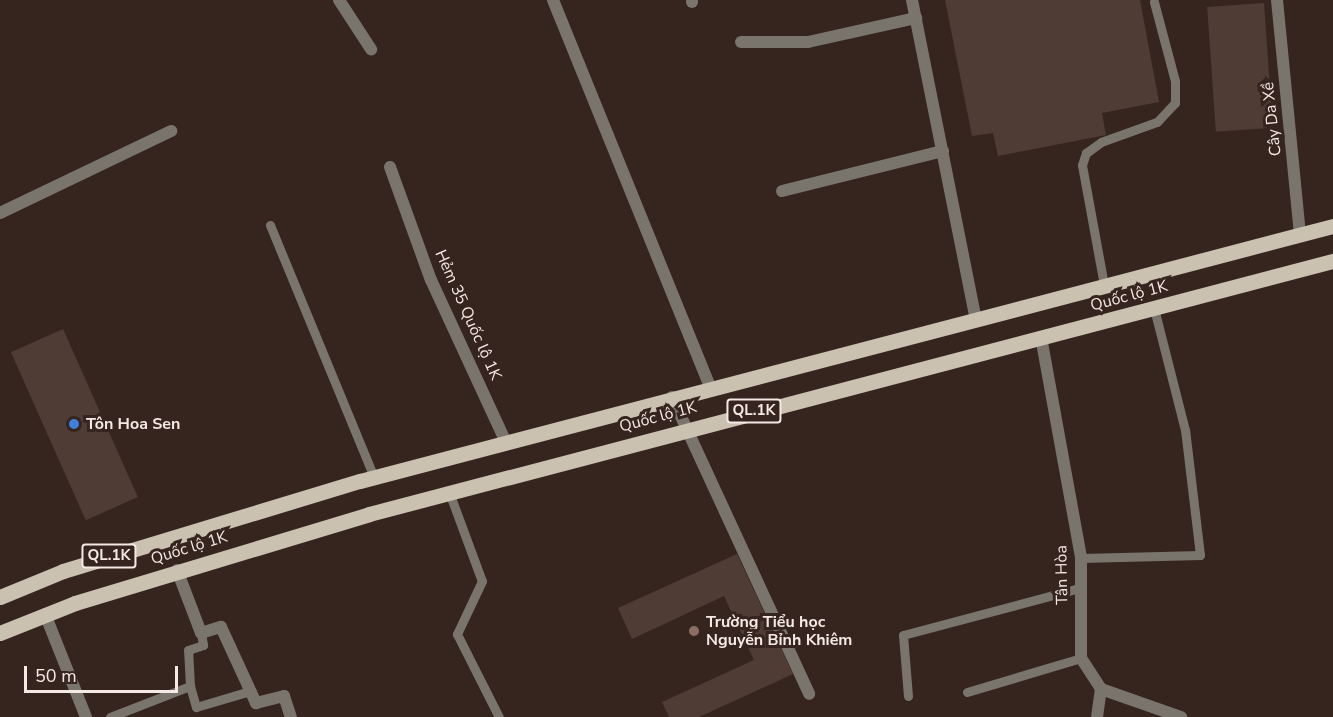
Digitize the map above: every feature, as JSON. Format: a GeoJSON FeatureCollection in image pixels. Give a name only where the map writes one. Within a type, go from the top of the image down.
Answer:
{"type":"FeatureCollection","features":[{"type":"Feature","properties":{"kind":"main road","name":"Quốc lộ 1K"},"geometry":{"type":"LineString","coordinates":[[0,597],[63,571],[374,477],[710,387],[1333,226]]}},
{"type":"Feature","properties":{"kind":"main road","name":"Quốc lộ 1K"},"geometry":{"type":"LineString","coordinates":[[0,633],[45,614],[177,570],[449,492],[1333,261]]}},
{"type":"Feature","properties":{"kind":"street"},"geometry":{"type":"LineString","coordinates":[[339,0],[371,49]]}},
{"type":"Feature","properties":{"kind":"street"},"geometry":{"type":"LineString","coordinates":[[553,0],[710,387]]}},
{"type":"Feature","properties":{"kind":"street"},"geometry":{"type":"LineString","coordinates":[[912,0],[976,319]]}},
{"type":"Feature","properties":{"kind":"street","name":"Cây Da Xề"},"geometry":{"type":"LineString","coordinates":[[1277,0],[1300,235]]}},
{"type":"Feature","properties":{"kind":"street"},"geometry":{"type":"LineString","coordinates":[[741,42],[808,42],[916,18]]}},
{"type":"Feature","properties":{"kind":"street"},"geometry":{"type":"LineString","coordinates":[[0,213],[171,131]]}},
{"type":"Feature","properties":{"kind":"street"},"geometry":{"type":"LineString","coordinates":[[782,191],[944,151]]}},
{"type":"Feature","properties":{"kind":"street","name":"Hẻm 35 Quốc lộ 1K"},"geometry":{"type":"LineString","coordinates":[[390,166],[431,280],[506,442]]}},
{"type":"Feature","properties":{"kind":"street","name":"Tân Hòa"},"geometry":{"type":"LineString","coordinates":[[1041,337],[1081,558],[1081,658]]}},
{"type":"Feature","properties":{"kind":"street"},"geometry":{"type":"LineString","coordinates":[[672,397],[684,429],[809,694]]}},
{"type":"Feature","properties":{"kind":"street"},"geometry":{"type":"LineString","coordinates":[[177,570],[201,633],[221,627],[256,703],[284,696],[291,717]]}},
{"type":"Feature","properties":{"kind":"street"},"geometry":{"type":"LineString","coordinates":[[45,614],[86,717]]}},
{"type":"Feature","properties":{"kind":"street"},"geometry":{"type":"LineString","coordinates":[[1081,658],[1101,689],[1181,717]]}},
{"type":"Feature","properties":{"kind":"street"},"geometry":{"type":"LineString","coordinates":[[1097,717],[1101,689]]}},
{"type":"Feature","properties":{"kind":"lane"},"geometry":{"type":"LineString","coordinates":[[1104,285],[1082,165],[1086,153],[1101,142],[1157,122],[1175,103],[1175,81],[1154,2]]}},
{"type":"Feature","properties":{"kind":"lane"},"geometry":{"type":"LineString","coordinates":[[270,225],[374,477]]}},
{"type":"Feature","properties":{"kind":"lane"},"geometry":{"type":"LineString","coordinates":[[1081,558],[1200,555],[1185,430],[1154,308]]}},
{"type":"Feature","properties":{"kind":"lane"},"geometry":{"type":"LineString","coordinates":[[449,492],[482,581],[456,634],[499,717]]}},
{"type":"Feature","properties":{"kind":"lane"},"geometry":{"type":"LineString","coordinates":[[908,696],[903,635],[1080,588]]}},
{"type":"Feature","properties":{"kind":"lane"},"geometry":{"type":"LineString","coordinates":[[201,633],[203,645],[188,650],[190,686],[196,707],[250,691]]}},
{"type":"Feature","properties":{"kind":"lane"},"geometry":{"type":"LineString","coordinates":[[967,692],[1081,658]]}},
{"type":"Feature","properties":{"kind":"lane"},"geometry":{"type":"LineString","coordinates":[[111,717],[190,686]]}},
{"type":"Feature","properties":{"kind":"building"},"geometry":{"type":"Polygon","coordinates":[[[945,0],[1140,0],[1159,102],[1102,113],[1106,135],[998,156],[993,133],[972,136],[945,0]]]}},
{"type":"Feature","properties":{"kind":"building"},"geometry":{"type":"Polygon","coordinates":[[[1264,3],[1273,128],[1216,132],[1207,7],[1264,3]]]}},
{"type":"Feature","properties":{"kind":"building","name":"Tôn Hoa Sen"},"geometry":{"type":"Polygon","coordinates":[[[63,329],[138,497],[86,520],[11,352],[63,329]]]}},
{"type":"Feature","properties":{"kind":"building"},"geometry":{"type":"Polygon","coordinates":[[[737,554],[793,674],[699,717],[669,717],[662,702],[754,660],[724,596],[632,639],[618,608],[737,554]]]}},
{"type":"Feature","properties":{"kind":"place","name":"Tôn Hoa Sen"},"geometry":{"type":"Point","coordinates":[74,424]}},
{"type":"Feature","properties":{"kind":"place","name":"Trường Tiểu học Nguyễn Bỉnh Khiêm"},"geometry":{"type":"Point","coordinates":[694,631]}}]}
